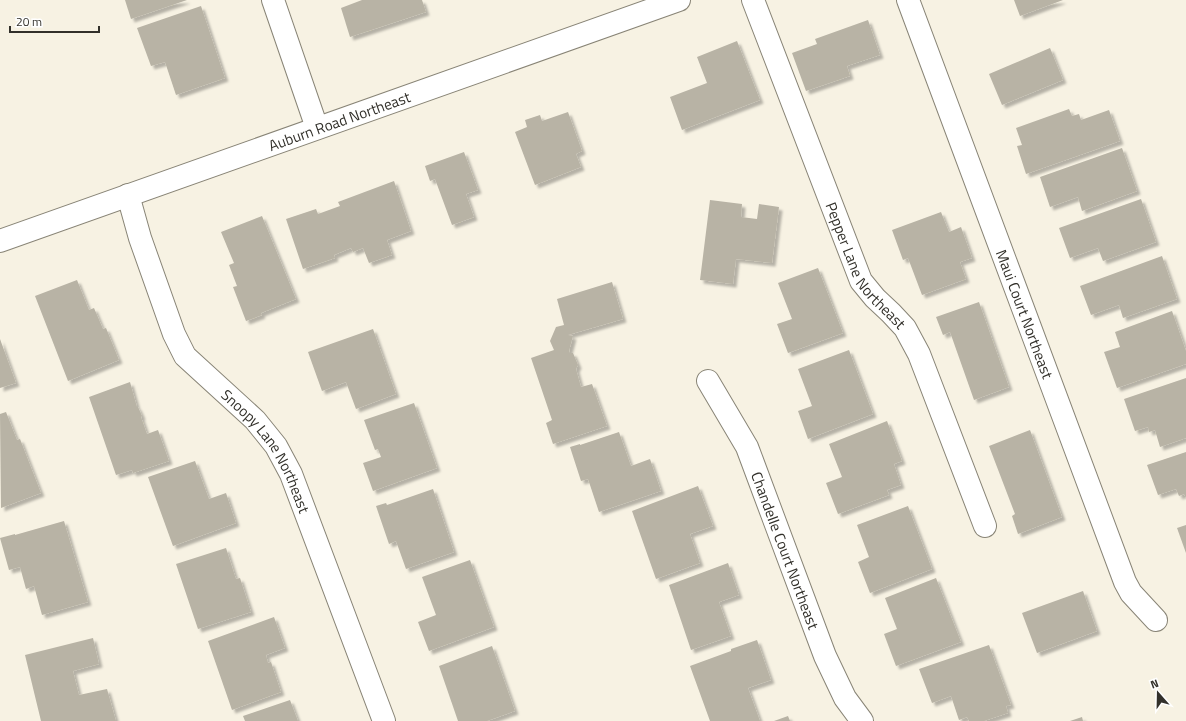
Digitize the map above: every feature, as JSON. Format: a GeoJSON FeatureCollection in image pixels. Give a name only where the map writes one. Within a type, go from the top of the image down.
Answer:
{"type":"FeatureCollection","features":[{"type":"Feature","properties":{"kind":"street"},"geometry":{"type":"LineString","coordinates":[[273,0],[317,128]]}},
{"type":"Feature","properties":{"kind":"street","name":"Auburn Road Northeast"},"geometry":{"type":"LineString","coordinates":[[0,241],[679,0]]}},
{"type":"Feature","properties":{"kind":"street","name":"Pepper Lane Northeast"},"geometry":{"type":"LineString","coordinates":[[753,0],[861,282],[905,328],[919,354],[985,526]]}},
{"type":"Feature","properties":{"kind":"street","name":"Maui Court Northeast"},"geometry":{"type":"LineString","coordinates":[[908,0],[1125,582],[1131,593],[1156,620]]}},
{"type":"Feature","properties":{"kind":"street","name":"Snoopy Lane Northeast"},"geometry":{"type":"LineString","coordinates":[[128,195],[140,238],[174,334],[185,356],[255,420],[276,446],[291,474],[384,721]]}},
{"type":"Feature","properties":{"kind":"street","name":"Chandelle Court Northeast"},"geometry":{"type":"LineString","coordinates":[[708,381],[746,447],[825,656],[845,698],[862,721]]}},
{"type":"Feature","properties":{"kind":"building"},"geometry":{"type":"Polygon","coordinates":[[[125,0],[187,0],[131,19],[125,0]]]}},
{"type":"Feature","properties":{"kind":"building"},"geometry":{"type":"Polygon","coordinates":[[[362,0],[422,0],[426,12],[350,37],[341,8],[362,0]]]}},
{"type":"Feature","properties":{"kind":"building"},"geometry":{"type":"Polygon","coordinates":[[[1014,0],[1063,0],[1020,16],[1014,0]]]}},
{"type":"Feature","properties":{"kind":"building"},"geometry":{"type":"Polygon","coordinates":[[[201,6],[225,78],[176,95],[165,62],[151,66],[137,28],[201,6]]]}},
{"type":"Feature","properties":{"kind":"building"},"geometry":{"type":"Polygon","coordinates":[[[868,20],[880,55],[847,66],[850,76],[806,91],[792,53],[817,44],[815,39],[868,20]]]}},
{"type":"Feature","properties":{"kind":"building"},"geometry":{"type":"Polygon","coordinates":[[[737,41],[760,100],[682,130],[670,97],[707,83],[697,57],[737,41]]]}},
{"type":"Feature","properties":{"kind":"building"},"geometry":{"type":"Polygon","coordinates":[[[1050,48],[1063,80],[1002,105],[989,74],[1050,48]]]}},
{"type":"Feature","properties":{"kind":"building"},"geometry":{"type":"Polygon","coordinates":[[[1069,109],[1072,116],[1079,114],[1081,120],[1109,110],[1120,141],[1026,174],[1017,146],[1022,145],[1016,128],[1069,109]]]}},
{"type":"Feature","properties":{"kind":"building"},"geometry":{"type":"Polygon","coordinates":[[[568,112],[582,151],[576,154],[581,167],[535,185],[515,132],[527,127],[525,120],[540,115],[542,121],[568,112]]]}},
{"type":"Feature","properties":{"kind":"building"},"geometry":{"type":"Polygon","coordinates":[[[1122,148],[1137,191],[1082,211],[1078,197],[1050,207],[1040,177],[1122,148]]]}},
{"type":"Feature","properties":{"kind":"building"},"geometry":{"type":"Polygon","coordinates":[[[464,152],[478,190],[466,194],[474,217],[452,225],[435,179],[430,181],[425,166],[464,152]]]}},
{"type":"Feature","properties":{"kind":"building"},"geometry":{"type":"Polygon","coordinates":[[[394,181],[411,231],[387,240],[392,255],[369,263],[363,248],[353,252],[351,248],[334,255],[335,258],[303,269],[286,219],[316,209],[318,214],[340,206],[338,202],[394,181]]]}},
{"type":"Feature","properties":{"kind":"building"},"geometry":{"type":"Polygon","coordinates":[[[1141,199],[1156,242],[1103,261],[1098,248],[1070,258],[1059,228],[1141,199]]]}},
{"type":"Feature","properties":{"kind":"building"},"geometry":{"type":"Polygon","coordinates":[[[710,200],[742,204],[741,217],[757,219],[759,204],[779,207],[772,263],[736,259],[733,284],[700,280],[710,200]]]}},
{"type":"Feature","properties":{"kind":"building"},"geometry":{"type":"Polygon","coordinates":[[[941,212],[949,232],[961,227],[972,258],[960,262],[966,279],[922,295],[908,258],[903,260],[892,230],[941,212]]]}},
{"type":"Feature","properties":{"kind":"building"},"geometry":{"type":"Polygon","coordinates":[[[262,216],[296,299],[261,313],[262,315],[246,321],[233,287],[237,286],[229,265],[234,263],[221,232],[262,216]]]}},
{"type":"Feature","properties":{"kind":"building"},"geometry":{"type":"Polygon","coordinates":[[[1162,256],[1177,299],[1123,318],[1119,305],[1091,315],[1080,286],[1162,256]]]}},
{"type":"Feature","properties":{"kind":"building"},"geometry":{"type":"Polygon","coordinates":[[[818,268],[843,333],[788,353],[777,324],[792,319],[778,283],[818,268]]]}},
{"type":"Feature","properties":{"kind":"building"},"geometry":{"type":"Polygon","coordinates":[[[77,280],[89,310],[94,308],[103,329],[106,328],[119,360],[68,381],[35,296],[77,280]]]}},
{"type":"Feature","properties":{"kind":"building"},"geometry":{"type":"Polygon","coordinates":[[[612,282],[623,319],[568,335],[573,336],[569,351],[570,353],[573,353],[578,365],[576,369],[581,387],[592,384],[607,426],[553,444],[546,423],[552,420],[531,358],[554,350],[550,341],[556,327],[564,325],[557,299],[612,282]]]}},
{"type":"Feature","properties":{"kind":"building"},"geometry":{"type":"Polygon","coordinates":[[[979,302],[1009,387],[974,400],[950,332],[943,335],[936,317],[979,302]]]}},
{"type":"Feature","properties":{"kind":"building"},"geometry":{"type":"Polygon","coordinates":[[[1172,311],[1186,351],[1186,364],[1117,388],[1104,352],[1120,347],[1115,332],[1172,311]]]}},
{"type":"Feature","properties":{"kind":"building"},"geometry":{"type":"Polygon","coordinates":[[[373,329],[396,394],[356,409],[346,382],[322,391],[308,352],[373,329]]]}},
{"type":"Feature","properties":{"kind":"building"},"geometry":{"type":"Polygon","coordinates":[[[0,339],[16,383],[0,388],[0,339]]]}},
{"type":"Feature","properties":{"kind":"building"},"geometry":{"type":"Polygon","coordinates":[[[849,350],[873,414],[808,439],[798,411],[812,406],[798,369],[849,350]]]}},
{"type":"Feature","properties":{"kind":"building"},"geometry":{"type":"Polygon","coordinates":[[[1186,378],[1186,438],[1160,447],[1155,430],[1149,432],[1148,427],[1135,431],[1124,399],[1186,378]]]}},
{"type":"Feature","properties":{"kind":"building"},"geometry":{"type":"Polygon","coordinates":[[[130,382],[147,434],[158,430],[169,461],[133,473],[132,470],[116,475],[89,397],[130,382]]]}},
{"type":"Feature","properties":{"kind":"building"},"geometry":{"type":"Polygon","coordinates":[[[414,403],[437,468],[373,491],[363,463],[381,457],[378,449],[375,450],[364,420],[414,403]]]}},
{"type":"Feature","properties":{"kind":"building"},"geometry":{"type":"Polygon","coordinates":[[[6,412],[17,440],[20,439],[41,493],[1,508],[0,414],[6,412]]]}},
{"type":"Feature","properties":{"kind":"building"},"geometry":{"type":"Polygon","coordinates":[[[887,421],[902,461],[894,464],[901,485],[887,490],[889,495],[838,514],[826,483],[842,477],[829,444],[887,421]]]}},
{"type":"Feature","properties":{"kind":"building"},"geometry":{"type":"Polygon","coordinates":[[[1030,430],[1062,517],[1018,534],[1012,516],[1015,514],[989,446],[1030,430]]]}},
{"type":"Feature","properties":{"kind":"building"},"geometry":{"type":"Polygon","coordinates":[[[619,432],[631,466],[650,459],[661,491],[599,512],[588,479],[581,481],[570,447],[619,432]]]}},
{"type":"Feature","properties":{"kind":"building"},"geometry":{"type":"Polygon","coordinates":[[[1186,452],[1186,498],[1184,494],[1179,496],[1176,489],[1158,495],[1147,465],[1186,452]]]}},
{"type":"Feature","properties":{"kind":"building"},"geometry":{"type":"Polygon","coordinates":[[[195,461],[209,499],[226,493],[236,523],[173,546],[148,477],[195,461]]]}},
{"type":"Feature","properties":{"kind":"building"},"geometry":{"type":"Polygon","coordinates":[[[698,486],[713,526],[690,534],[700,563],[656,579],[632,511],[698,486]]]}},
{"type":"Feature","properties":{"kind":"building"},"geometry":{"type":"Polygon","coordinates":[[[433,489],[454,552],[406,569],[396,541],[389,544],[376,506],[386,503],[387,505],[433,489]]]}},
{"type":"Feature","properties":{"kind":"building"},"geometry":{"type":"Polygon","coordinates":[[[908,506],[932,569],[870,593],[858,562],[869,557],[857,525],[908,506]]]}},
{"type":"Feature","properties":{"kind":"building"},"geometry":{"type":"Polygon","coordinates":[[[64,521],[88,602],[42,615],[34,586],[26,589],[20,567],[9,570],[0,538],[64,521]]]}},
{"type":"Feature","properties":{"kind":"building"},"geometry":{"type":"Polygon","coordinates":[[[1186,525],[1186,553],[1177,528],[1186,525]]]}},
{"type":"Feature","properties":{"kind":"building"},"geometry":{"type":"Polygon","coordinates":[[[226,548],[236,579],[240,578],[251,612],[198,629],[176,564],[226,548]]]}},
{"type":"Feature","properties":{"kind":"building"},"geometry":{"type":"Polygon","coordinates":[[[470,560],[494,627],[429,651],[418,622],[436,615],[422,577],[470,560]]]}},
{"type":"Feature","properties":{"kind":"building"},"geometry":{"type":"Polygon","coordinates":[[[728,563],[739,595],[719,602],[731,636],[691,650],[669,585],[728,563]]]}},
{"type":"Feature","properties":{"kind":"building"},"geometry":{"type":"Polygon","coordinates":[[[936,578],[961,642],[896,666],[884,634],[897,629],[885,598],[936,578]]]}},
{"type":"Feature","properties":{"kind":"building"},"geometry":{"type":"Polygon","coordinates":[[[1083,591],[1097,631],[1037,653],[1022,613],[1083,591]]]}},
{"type":"Feature","properties":{"kind":"building"},"geometry":{"type":"Polygon","coordinates":[[[274,617],[285,648],[266,655],[268,663],[271,662],[281,692],[232,710],[208,641],[274,617]]]}},
{"type":"Feature","properties":{"kind":"building"},"geometry":{"type":"Polygon","coordinates":[[[93,638],[99,664],[73,671],[79,695],[107,689],[116,721],[41,721],[25,655],[93,638]]]}},
{"type":"Feature","properties":{"kind":"building"},"geometry":{"type":"Polygon","coordinates":[[[757,640],[771,680],[748,688],[760,721],[710,721],[690,666],[757,640]]]}},
{"type":"Feature","properties":{"kind":"building"},"geometry":{"type":"Polygon","coordinates":[[[989,645],[1011,705],[1006,706],[1008,713],[984,721],[969,721],[967,717],[959,720],[951,696],[932,703],[919,669],[989,645]]]}},
{"type":"Feature","properties":{"kind":"building"},"geometry":{"type":"Polygon","coordinates":[[[492,646],[515,711],[487,721],[458,721],[439,666],[492,646]]]}},
{"type":"Feature","properties":{"kind":"building"},"geometry":{"type":"Polygon","coordinates":[[[290,700],[298,721],[245,721],[243,716],[290,700]]]}},
{"type":"Feature","properties":{"kind":"building"},"geometry":{"type":"Polygon","coordinates":[[[788,716],[790,721],[774,721],[788,716]]]}},
{"type":"Feature","properties":{"kind":"building"},"geometry":{"type":"Polygon","coordinates":[[[1082,717],[1083,721],[1070,721],[1082,717]]]}}]}
